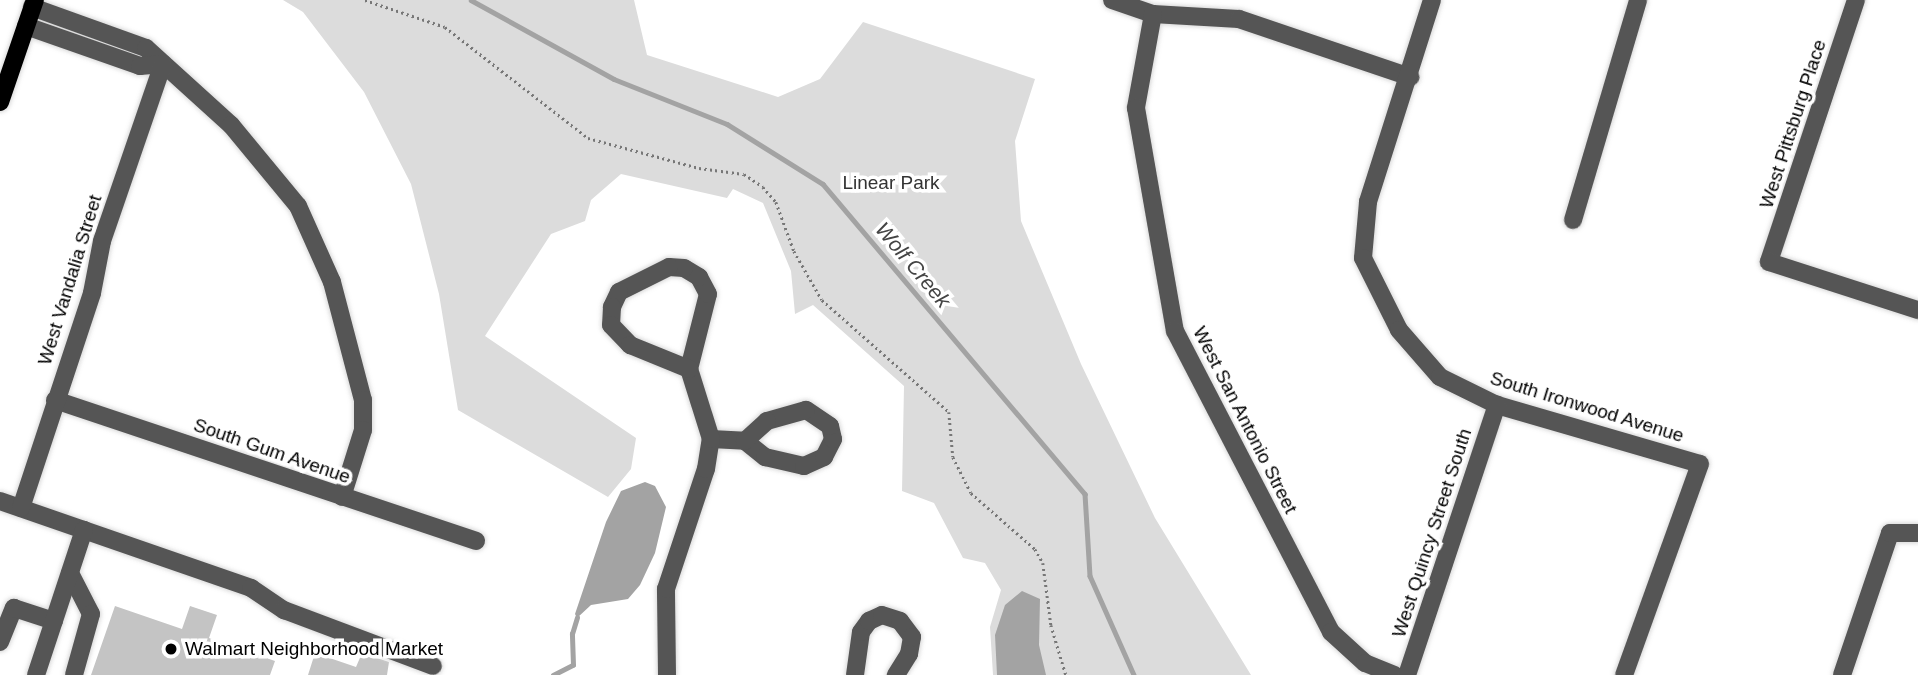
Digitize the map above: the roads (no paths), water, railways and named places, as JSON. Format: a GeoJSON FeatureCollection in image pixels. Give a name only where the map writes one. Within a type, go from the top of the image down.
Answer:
{"type":"FeatureCollection","features":[{"type":"Feature","properties":{"kind":"main road"},"geometry":{"type":"LineString","coordinates":[[0,102],[34,4]]}},
{"type":"Feature","properties":{"kind":"street"},"geometry":{"type":"LineString","coordinates":[[1112,0],[1153,14],[1239,19],[1410,77],[1432,0]]}},
{"type":"Feature","properties":{"kind":"street"},"geometry":{"type":"LineString","coordinates":[[1573,220],[1638,0]]}},
{"type":"Feature","properties":{"kind":"street","name":"West Pittsburg Place"},"geometry":{"type":"LineString","coordinates":[[1856,0],[1769,262],[1918,310]]}},
{"type":"Feature","properties":{"kind":"street"},"geometry":{"type":"LineString","coordinates":[[34,4],[146,48],[193,86],[274,172],[317,242],[363,400],[363,430],[342,497]]}},
{"type":"Feature","properties":{"kind":"street","name":"West San Antonio Street"},"geometry":{"type":"LineString","coordinates":[[1153,14],[1136,108],[1175,331],[1331,632],[1365,663],[1395,675]]}},
{"type":"Feature","properties":{"kind":"street"},"geometry":{"type":"LineString","coordinates":[[26,26],[140,66],[163,64]]}},
{"type":"Feature","properties":{"kind":"street","name":"West Vandalia Street"},"geometry":{"type":"LineString","coordinates":[[21,508],[92,293],[102,241],[163,64]]}},
{"type":"Feature","properties":{"kind":"street","name":"South Ironwood Avenue"},"geometry":{"type":"LineString","coordinates":[[1410,77],[1367,202],[1363,258],[1399,330],[1440,377],[1497,405],[1700,464],[1624,675]]}},
{"type":"Feature","properties":{"kind":"street"},"geometry":{"type":"LineString","coordinates":[[667,675],[666,589],[706,469],[711,439],[689,369],[708,294],[699,277],[684,268],[669,267],[619,292],[612,307],[611,326],[630,345],[689,369]]}},
{"type":"Feature","properties":{"kind":"street","name":"South Gum Avenue"},"geometry":{"type":"LineString","coordinates":[[55,400],[476,541]]}},
{"type":"Feature","properties":{"kind":"street","name":"West Quincy Street South"},"geometry":{"type":"LineString","coordinates":[[1407,675],[1497,405]]}},
{"type":"Feature","properties":{"kind":"street"},"geometry":{"type":"LineString","coordinates":[[711,439],[745,440],[765,457],[804,466],[824,457],[833,439],[830,426],[806,410],[767,421],[745,440]]}},
{"type":"Feature","properties":{"kind":"street"},"geometry":{"type":"LineString","coordinates":[[0,501],[251,588],[284,610],[433,666]]}},
{"type":"Feature","properties":{"kind":"street"},"geometry":{"type":"LineString","coordinates":[[36,675],[84,530]]}},
{"type":"Feature","properties":{"kind":"street"},"geometry":{"type":"LineString","coordinates":[[1842,675],[1890,533],[1918,533]]}},
{"type":"Feature","properties":{"kind":"street"},"geometry":{"type":"LineString","coordinates":[[70,573],[91,614],[74,675]]}},
{"type":"Feature","properties":{"kind":"street"},"geometry":{"type":"LineString","coordinates":[[0,642],[15,608],[54,621]]}},
{"type":"Feature","properties":{"kind":"street"},"geometry":{"type":"LineString","coordinates":[[855,675],[860,632],[869,621],[882,615],[900,621],[912,637],[909,654],[896,675]]}},
{"type":"Feature","properties":{"kind":"waterway","name":"Wolf Creek"},"geometry":{"type":"LineString","coordinates":[[471,0],[614,79],[727,124],[823,184],[1085,494],[1090,576],[1134,675]]}},
{"type":"Feature","properties":{"kind":"waterway"},"geometry":{"type":"LineString","coordinates":[[553,675],[573,665],[572,634],[577,618]]}},
{"type":"Feature","properties":{"kind":"place","name":"Walmart Neighborhood Market"},"geometry":{"type":"Point","coordinates":[171,649]}},
{"type":"Feature","properties":{"kind":"park label","name":"Linear Park"},"geometry":{"type":"Point","coordinates":[891,183]}}]}
